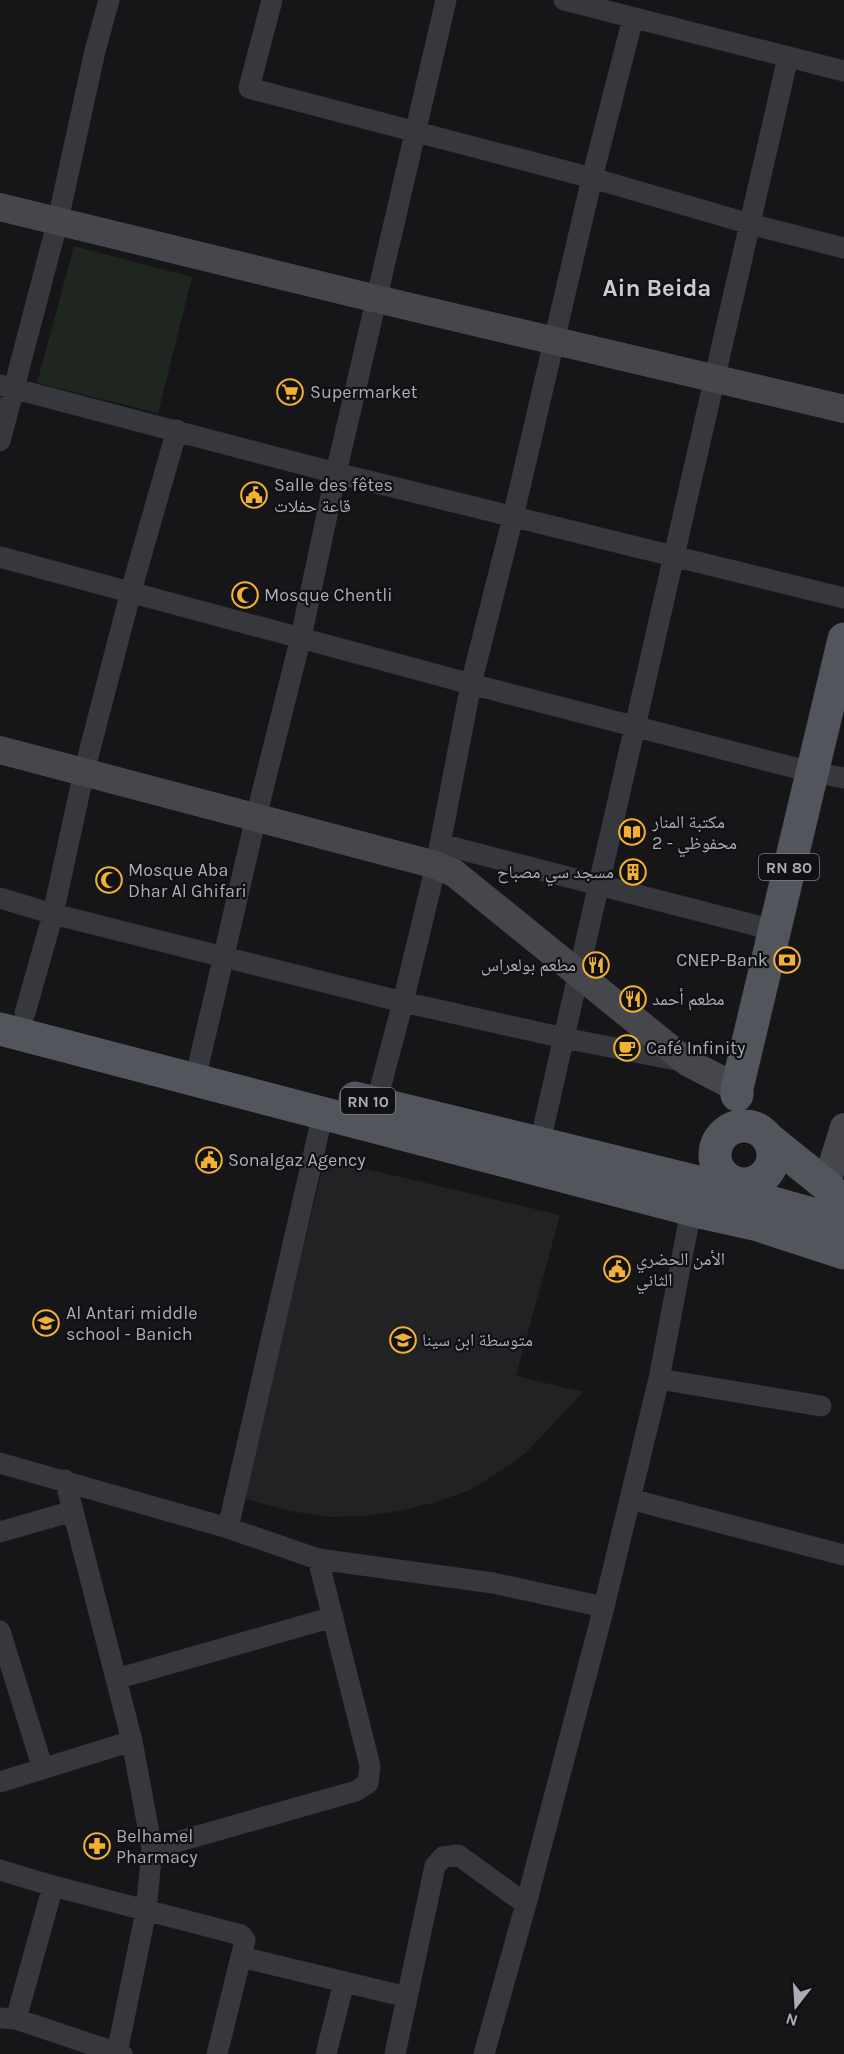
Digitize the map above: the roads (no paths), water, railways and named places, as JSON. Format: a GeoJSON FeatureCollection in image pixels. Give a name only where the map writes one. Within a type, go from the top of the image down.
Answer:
{"type":"FeatureCollection","features":[{"type":"Feature","properties":{"kind":"main road","name":"RN 80"},"geometry":{"type":"LineString","coordinates":[[703,1190],[737,1091],[773,930],[844,639]]}},
{"type":"Feature","properties":{"kind":"main road","name":"RN 10"},"geometry":{"type":"LineString","coordinates":[[8,1016],[197,1069],[323,1113],[703,1190]]}},
{"type":"Feature","properties":{"kind":"main road","name":"RN 10"},"geometry":{"type":"LineString","coordinates":[[197,1069],[376,1104],[540,1142],[703,1190],[758,1225],[844,1253]]}},
{"type":"Feature","properties":{"kind":"main road"},"geometry":{"type":"LineString","coordinates":[[737,1091],[773,1149],[774,1159],[765,1176],[745,1188]]}},
{"type":"Feature","properties":{"kind":"main road"},"geometry":{"type":"LineString","coordinates":[[835,1195],[763,1134],[746,1126],[736,1127],[726,1132],[703,1190],[745,1188],[844,1223]]}},
{"type":"Feature","properties":{"kind":"street"},"geometry":{"type":"LineString","coordinates":[[0,441],[7,386],[57,220],[108,0]]}},
{"type":"Feature","properties":{"kind":"street"},"geometry":{"type":"LineString","coordinates":[[272,0],[249,88],[592,178],[750,224],[844,248]]}},
{"type":"Feature","properties":{"kind":"street"},"geometry":{"type":"LineString","coordinates":[[197,1069],[301,637],[336,473],[446,0]]}},
{"type":"Feature","properties":{"kind":"street"},"geometry":{"type":"LineString","coordinates":[[564,0],[844,71]]}},
{"type":"Feature","properties":{"kind":"street"},"geometry":{"type":"LineString","coordinates":[[376,1104],[438,855],[471,684],[513,517],[592,178],[633,18]]}},
{"type":"Feature","properties":{"kind":"street"},"geometry":{"type":"LineString","coordinates":[[540,1142],[788,57]]}},
{"type":"Feature","properties":{"kind":"street"},"geometry":{"type":"LineString","coordinates":[[0,207],[844,409]]}},
{"type":"Feature","properties":{"kind":"street"},"geometry":{"type":"LineString","coordinates":[[7,386],[336,473],[844,598]]}},
{"type":"Feature","properties":{"kind":"street"},"geometry":{"type":"LineString","coordinates":[[8,1016],[52,914],[84,772],[130,591],[177,430]]}},
{"type":"Feature","properties":{"kind":"street"},"geometry":{"type":"LineString","coordinates":[[0,557],[634,727],[844,778]]}},
{"type":"Feature","properties":{"kind":"street"},"geometry":{"type":"LineString","coordinates":[[0,750],[256,817],[598,885],[773,930]]}},
{"type":"Feature","properties":{"kind":"street"},"geometry":{"type":"LineString","coordinates":[[438,855],[454,873],[687,1062],[737,1091]]}},
{"type":"Feature","properties":{"kind":"street"},"geometry":{"type":"LineString","coordinates":[[0,898],[52,914],[403,1002],[564,1038],[687,1062]]}},
{"type":"Feature","properties":{"kind":"street"},"geometry":{"type":"LineString","coordinates":[[228,1528],[323,1113]]}},
{"type":"Feature","properties":{"kind":"street"},"geometry":{"type":"LineString","coordinates":[[835,1195],[844,1127]]}},
{"type":"Feature","properties":{"kind":"street"},"geometry":{"type":"LineString","coordinates":[[484,2054],[604,1608],[703,1190]]}},
{"type":"Feature","properties":{"kind":"street"},"geometry":{"type":"LineString","coordinates":[[658,1378],[821,1406]]}},
{"type":"Feature","properties":{"kind":"street"},"geometry":{"type":"LineString","coordinates":[[0,1463],[228,1528],[318,1559],[493,1583],[604,1608]]}},
{"type":"Feature","properties":{"kind":"street"},"geometry":{"type":"LineString","coordinates":[[53,1886],[8,2018],[119,2053],[146,1911],[152,1849],[132,1741],[65,1480]]}},
{"type":"Feature","properties":{"kind":"street"},"geometry":{"type":"LineString","coordinates":[[630,1499],[844,1556]]}},
{"type":"Feature","properties":{"kind":"street"},"geometry":{"type":"LineString","coordinates":[[0,1532],[73,1511]]}},
{"type":"Feature","properties":{"kind":"street"},"geometry":{"type":"LineString","coordinates":[[152,1849],[356,1791],[368,1782],[370,1766],[318,1559]]}},
{"type":"Feature","properties":{"kind":"street"},"geometry":{"type":"LineString","coordinates":[[116,1679],[333,1617]]}},
{"type":"Feature","properties":{"kind":"street"},"geometry":{"type":"LineString","coordinates":[[0,1631],[7,1678],[43,1769]]}},
{"type":"Feature","properties":{"kind":"street"},"geometry":{"type":"LineString","coordinates":[[0,1782],[132,1741]]}},
{"type":"Feature","properties":{"kind":"street"},"geometry":{"type":"LineString","coordinates":[[395,2054],[435,1866],[443,1857],[458,1855],[526,1904]]}},
{"type":"Feature","properties":{"kind":"street"},"geometry":{"type":"LineString","coordinates":[[0,1870],[241,1935],[245,1940],[216,2054]]}},
{"type":"Feature","properties":{"kind":"street"},"geometry":{"type":"LineString","coordinates":[[241,1957],[406,1997]]}},
{"type":"Feature","properties":{"kind":"street"},"geometry":{"type":"LineString","coordinates":[[326,2054],[344,1982]]}},
{"type":"Feature","properties":{"kind":"place","name":"Supermarket"},"geometry":{"type":"Point","coordinates":[290,392]}},
{"type":"Feature","properties":{"kind":"place","name":"Salle des fêtes قاعة حفلات"},"geometry":{"type":"Point","coordinates":[254,495]}},
{"type":"Feature","properties":{"kind":"place","name":"Mosque Chentli"},"geometry":{"type":"Point","coordinates":[245,595]}},
{"type":"Feature","properties":{"kind":"place","name":"مكتبة المنار 2 - محفوظي"},"geometry":{"type":"Point","coordinates":[632,832]}},
{"type":"Feature","properties":{"kind":"place","name":"مسجد سي مصباح"},"geometry":{"type":"Point","coordinates":[633,872]}},
{"type":"Feature","properties":{"kind":"place","name":"Mosque Aba Dhar Al Ghifari"},"geometry":{"type":"Point","coordinates":[109,880]}},
{"type":"Feature","properties":{"kind":"place","name":"CNEP-Bank"},"geometry":{"type":"Point","coordinates":[787,960]}},
{"type":"Feature","properties":{"kind":"place","name":"مطعم بولعراس"},"geometry":{"type":"Point","coordinates":[596,965]}},
{"type":"Feature","properties":{"kind":"place","name":"مطعم أحمد"},"geometry":{"type":"Point","coordinates":[633,999]}},
{"type":"Feature","properties":{"kind":"place","name":"Café Infinity"},"geometry":{"type":"Point","coordinates":[627,1048]}},
{"type":"Feature","properties":{"kind":"place","name":"Sonalgaz Agency"},"geometry":{"type":"Point","coordinates":[209,1160]}},
{"type":"Feature","properties":{"kind":"place","name":"الأمن الحضري الثاني"},"geometry":{"type":"Point","coordinates":[617,1269]}},
{"type":"Feature","properties":{"kind":"place","name":"Al Antari middle school - Banich"},"geometry":{"type":"Point","coordinates":[46,1323]}},
{"type":"Feature","properties":{"kind":"place","name":"متوسطة ابن سينا"},"geometry":{"type":"Point","coordinates":[403,1340]}},
{"type":"Feature","properties":{"kind":"place","name":"Belhamel Pharmacy"},"geometry":{"type":"Point","coordinates":[97,1846]}},
{"type":"Feature","properties":{"kind":"district","name":"Ain Beida"},"geometry":{"type":"Point","coordinates":[657,288]}}]}
